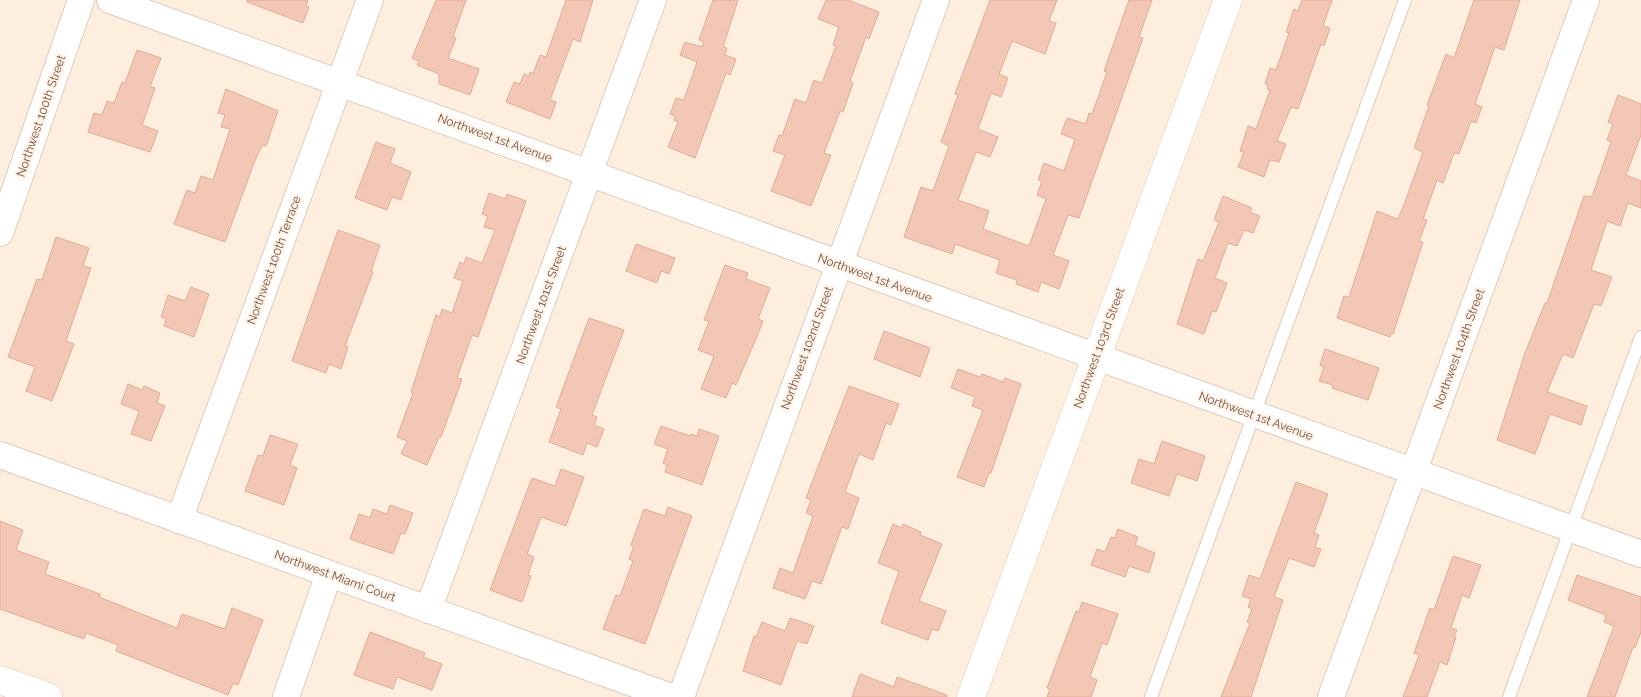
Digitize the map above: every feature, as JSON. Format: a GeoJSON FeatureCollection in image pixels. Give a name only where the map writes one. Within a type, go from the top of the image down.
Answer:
{"type":"FeatureCollection","features":[{"type":"Feature","properties":{"kind":"main road","name":"Northwest 103rd Street"},"geometry":{"type":"LineString","coordinates":[[970,697],[1228,0]]}},
{"type":"Feature","properties":{"kind":"main road"},"geometry":{"type":"LineString","coordinates":[[0,680],[48,697]]}},
{"type":"Feature","properties":{"kind":"street","name":"Northwest 100th Street"},"geometry":{"type":"LineString","coordinates":[[0,233],[81,0]]}},
{"type":"Feature","properties":{"kind":"street","name":"Northwest 1st Avenue"},"geometry":{"type":"LineString","coordinates":[[110,0],[340,81],[1096,358],[1641,554]]}},
{"type":"Feature","properties":{"kind":"street","name":"Northwest 100th Terrace"},"geometry":{"type":"LineString","coordinates":[[179,520],[370,0]]}},
{"type":"Feature","properties":{"kind":"street","name":"Northwest 101st Street"},"geometry":{"type":"LineString","coordinates":[[428,610],[653,0]]}},
{"type":"Feature","properties":{"kind":"street","name":"Northwest 102nd Street"},"geometry":{"type":"LineString","coordinates":[[681,697],[936,0]]}},
{"type":"Feature","properties":{"kind":"street","name":"Northwest 104th Street"},"geometry":{"type":"LineString","coordinates":[[1332,697],[1586,0]]}},
{"type":"Feature","properties":{"kind":"street","name":"Northwest Miami Court"},"geometry":{"type":"LineString","coordinates":[[0,455],[671,697]]}},
{"type":"Feature","properties":{"kind":"street"},"geometry":{"type":"LineString","coordinates":[[286,697],[328,574]]}},
{"type":"Feature","properties":{"kind":"lane"},"geometry":{"type":"LineString","coordinates":[[1151,697],[1405,0]]}},
{"type":"Feature","properties":{"kind":"lane"},"geometry":{"type":"LineString","coordinates":[[1509,697],[1641,337]]}},
{"type":"Feature","properties":{"kind":"building"},"geometry":{"type":"Polygon","coordinates":[[[247,0],[308,0],[306,6],[309,7],[303,23],[247,2],[247,0]]]}},
{"type":"Feature","properties":{"kind":"building"},"geometry":{"type":"Polygon","coordinates":[[[436,0],[466,0],[453,37],[456,38],[448,58],[479,69],[470,95],[439,84],[439,74],[417,65],[419,61],[412,58],[436,0]]]}},
{"type":"Feature","properties":{"kind":"building"},"geometry":{"type":"Polygon","coordinates":[[[566,0],[593,0],[580,42],[573,39],[550,100],[556,102],[550,119],[506,102],[514,82],[520,84],[524,74],[529,76],[530,72],[533,74],[540,55],[546,57],[566,0]]]}},
{"type":"Feature","properties":{"kind":"building"},"geometry":{"type":"Polygon","coordinates":[[[713,0],[738,0],[723,47],[727,48],[725,55],[736,59],[730,75],[726,73],[695,158],[668,147],[678,122],[674,120],[675,116],[670,114],[676,98],[684,100],[697,62],[680,55],[685,42],[702,47],[704,42],[699,40],[713,0]]]}},
{"type":"Feature","properties":{"kind":"building"},"geometry":{"type":"Polygon","coordinates":[[[826,0],[848,0],[879,12],[869,39],[866,37],[850,81],[853,83],[843,112],[840,111],[824,153],[831,155],[811,206],[771,191],[785,155],[773,151],[779,135],[782,136],[795,99],[806,103],[814,80],[822,83],[836,46],[833,45],[839,27],[818,19],[826,0]]]}},
{"type":"Feature","properties":{"kind":"building"},"geometry":{"type":"Polygon","coordinates":[[[990,0],[1057,0],[1049,21],[1056,23],[1045,54],[1012,41],[999,74],[1008,78],[1001,97],[991,93],[978,129],[998,137],[990,157],[976,152],[958,200],[989,211],[983,229],[1029,246],[1046,199],[1037,195],[1042,181],[1038,180],[1044,163],[1064,171],[1075,139],[1061,134],[1067,118],[1086,124],[1089,113],[1092,114],[1107,72],[1104,71],[1129,0],[1152,0],[1139,37],[1143,38],[1079,218],[1068,215],[1053,255],[1069,261],[1059,289],[1041,282],[1038,292],[1016,284],[1017,280],[996,273],[1000,260],[955,244],[952,254],[904,237],[921,187],[933,191],[949,146],[941,142],[958,95],[955,94],[990,0]]]}},
{"type":"Feature","properties":{"kind":"building"},"geometry":{"type":"Polygon","coordinates":[[[1302,0],[1332,0],[1323,26],[1330,28],[1324,46],[1321,44],[1298,109],[1291,107],[1277,141],[1286,144],[1279,162],[1270,160],[1264,177],[1238,167],[1244,152],[1240,151],[1248,126],[1256,129],[1270,90],[1267,89],[1268,85],[1265,84],[1270,68],[1276,70],[1289,33],[1286,32],[1294,9],[1298,11],[1302,0]]]}},
{"type":"Feature","properties":{"kind":"building"},"geometry":{"type":"Polygon","coordinates":[[[1474,0],[1520,0],[1504,50],[1495,47],[1475,104],[1482,107],[1476,123],[1471,121],[1459,154],[1454,153],[1443,183],[1437,180],[1423,219],[1427,220],[1419,241],[1423,242],[1393,334],[1391,333],[1390,337],[1337,318],[1344,296],[1349,297],[1377,211],[1398,219],[1423,152],[1414,148],[1429,106],[1427,105],[1446,54],[1454,58],[1474,0]]]}},
{"type":"Feature","properties":{"kind":"building"},"geometry":{"type":"Polygon","coordinates":[[[137,50],[161,58],[150,87],[155,88],[142,125],[158,131],[150,152],[88,132],[94,113],[102,115],[107,101],[114,103],[122,82],[125,83],[137,50]]]}},
{"type":"Feature","properties":{"kind":"building"},"geometry":{"type":"Polygon","coordinates":[[[226,89],[278,111],[266,146],[262,145],[254,163],[225,242],[174,224],[187,190],[195,193],[201,176],[213,180],[230,129],[221,127],[225,115],[218,113],[226,89]]]}},
{"type":"Feature","properties":{"kind":"building"},"geometry":{"type":"Polygon","coordinates":[[[1618,95],[1641,104],[1641,135],[1626,175],[1641,181],[1641,208],[1628,203],[1620,226],[1607,221],[1591,270],[1612,277],[1601,306],[1594,304],[1573,358],[1563,354],[1547,392],[1587,406],[1581,425],[1550,414],[1535,454],[1497,440],[1525,353],[1545,303],[1547,303],[1584,196],[1590,197],[1593,194],[1611,142],[1607,140],[1613,124],[1608,122],[1618,95]]]}},
{"type":"Feature","properties":{"kind":"building"},"geometry":{"type":"Polygon","coordinates":[[[376,142],[395,149],[390,163],[411,172],[401,200],[392,197],[387,210],[355,198],[376,142]]]}},
{"type":"Feature","properties":{"kind":"building"},"geometry":{"type":"Polygon","coordinates":[[[489,193],[505,199],[507,194],[526,201],[478,337],[472,335],[457,378],[462,379],[441,437],[439,437],[427,465],[401,454],[407,441],[397,437],[413,393],[411,392],[436,315],[440,317],[442,309],[452,313],[463,281],[454,278],[460,262],[464,264],[466,257],[482,263],[495,230],[484,227],[488,216],[482,214],[489,193]]]}},
{"type":"Feature","properties":{"kind":"building"},"geometry":{"type":"Polygon","coordinates":[[[1223,196],[1252,208],[1250,212],[1260,216],[1253,233],[1244,230],[1237,246],[1228,243],[1215,278],[1227,283],[1216,312],[1212,311],[1204,334],[1177,324],[1198,259],[1203,261],[1219,222],[1214,220],[1223,196]]]}},
{"type":"Feature","properties":{"kind":"building"},"geometry":{"type":"Polygon","coordinates":[[[338,230],[380,245],[371,271],[373,272],[345,346],[348,347],[341,369],[329,364],[326,373],[292,361],[338,230]]]}},
{"type":"Feature","properties":{"kind":"building"},"geometry":{"type":"Polygon","coordinates":[[[56,237],[89,248],[83,266],[91,268],[66,341],[74,344],[52,401],[26,391],[35,367],[8,357],[37,279],[42,280],[56,237]]]}},
{"type":"Feature","properties":{"kind":"building"},"geometry":{"type":"Polygon","coordinates":[[[636,244],[675,258],[669,274],[661,271],[657,283],[626,271],[636,244]]]}},
{"type":"Feature","properties":{"kind":"building"},"geometry":{"type":"Polygon","coordinates":[[[725,265],[748,273],[746,279],[770,288],[758,319],[763,321],[756,339],[736,385],[732,383],[726,398],[701,389],[714,356],[698,350],[709,321],[704,320],[725,265]]]}},
{"type":"Feature","properties":{"kind":"building"},"geometry":{"type":"Polygon","coordinates":[[[191,287],[209,294],[194,337],[164,326],[166,319],[161,317],[168,295],[185,301],[191,287]]]}},
{"type":"Feature","properties":{"kind":"building"},"geometry":{"type":"Polygon","coordinates":[[[589,318],[624,330],[592,415],[597,417],[594,425],[604,429],[597,447],[587,443],[583,455],[549,442],[561,409],[556,407],[589,318]]]}},
{"type":"Feature","properties":{"kind":"building"},"geometry":{"type":"Polygon","coordinates":[[[884,331],[930,348],[920,377],[874,359],[884,331]]]}},
{"type":"Feature","properties":{"kind":"building"},"geometry":{"type":"Polygon","coordinates":[[[1325,349],[1379,368],[1368,400],[1332,388],[1333,385],[1319,381],[1324,367],[1320,365],[1325,349]]]}},
{"type":"Feature","properties":{"kind":"building"},"geometry":{"type":"Polygon","coordinates":[[[958,369],[980,377],[982,374],[1003,382],[1005,378],[1021,384],[991,473],[989,473],[984,487],[957,477],[983,410],[972,406],[975,397],[951,388],[958,369]]]}},
{"type":"Feature","properties":{"kind":"building"},"geometry":{"type":"Polygon","coordinates":[[[128,384],[142,390],[144,386],[160,393],[157,403],[165,406],[151,441],[131,434],[139,411],[121,404],[128,384]]]}},
{"type":"Feature","properties":{"kind":"building"},"geometry":{"type":"Polygon","coordinates":[[[849,386],[899,404],[891,425],[886,423],[873,460],[859,454],[845,492],[859,498],[848,529],[842,527],[821,584],[812,581],[805,599],[773,588],[780,568],[793,573],[813,516],[806,513],[811,500],[806,498],[849,386]]]}},
{"type":"Feature","properties":{"kind":"building"},"geometry":{"type":"Polygon","coordinates":[[[661,426],[690,436],[691,434],[697,436],[699,429],[719,436],[702,485],[665,472],[667,465],[663,463],[668,449],[654,444],[661,426]]]}},
{"type":"Feature","properties":{"kind":"building"},"geometry":{"type":"Polygon","coordinates":[[[270,435],[298,444],[290,465],[297,468],[284,505],[245,491],[258,455],[263,456],[270,435]]]}},
{"type":"Feature","properties":{"kind":"building"},"geometry":{"type":"Polygon","coordinates":[[[1162,441],[1205,456],[1197,481],[1177,474],[1169,496],[1131,483],[1139,459],[1154,464],[1162,441]]]}},
{"type":"Feature","properties":{"kind":"building"},"geometry":{"type":"Polygon","coordinates":[[[561,469],[584,477],[566,526],[541,517],[527,554],[534,557],[528,575],[531,576],[522,602],[490,590],[532,478],[555,486],[561,469]]]}},
{"type":"Feature","properties":{"kind":"building"},"geometry":{"type":"Polygon","coordinates":[[[1296,482],[1328,494],[1314,533],[1319,535],[1315,547],[1321,549],[1314,567],[1289,558],[1274,597],[1283,600],[1251,697],[1221,697],[1250,623],[1247,622],[1252,609],[1248,607],[1251,599],[1242,596],[1249,575],[1260,579],[1296,482]]]}},
{"type":"Feature","properties":{"kind":"building"},"geometry":{"type":"Polygon","coordinates":[[[390,505],[413,513],[405,534],[401,533],[393,554],[350,539],[359,514],[370,518],[373,509],[387,514],[390,505]]]}},
{"type":"Feature","properties":{"kind":"building"},"geometry":{"type":"Polygon","coordinates":[[[668,507],[692,516],[645,644],[603,629],[616,595],[620,596],[633,561],[629,559],[634,546],[631,545],[644,509],[665,516],[668,507]]]}},
{"type":"Feature","properties":{"kind":"building"},"geometry":{"type":"Polygon","coordinates":[[[0,521],[23,530],[16,550],[49,562],[45,574],[100,594],[99,597],[177,628],[182,614],[225,629],[232,608],[263,620],[238,685],[233,683],[228,695],[116,651],[118,645],[86,633],[84,639],[0,609],[0,521]]]}},
{"type":"Feature","properties":{"kind":"building"},"geometry":{"type":"Polygon","coordinates":[[[893,524],[902,528],[903,524],[921,532],[920,535],[942,544],[919,601],[946,611],[938,631],[932,629],[928,640],[881,623],[899,571],[878,563],[893,524]]]}},
{"type":"Feature","properties":{"kind":"building"},"geometry":{"type":"Polygon","coordinates":[[[1118,529],[1138,537],[1135,545],[1155,553],[1149,573],[1129,566],[1125,577],[1091,565],[1097,549],[1105,552],[1111,537],[1115,538],[1118,529]]]}},
{"type":"Feature","properties":{"kind":"building"},"geometry":{"type":"Polygon","coordinates":[[[1453,556],[1481,565],[1469,598],[1462,595],[1451,628],[1457,630],[1447,665],[1440,662],[1427,697],[1403,697],[1419,655],[1414,653],[1430,608],[1434,610],[1453,556]]]}},
{"type":"Feature","properties":{"kind":"building"},"geometry":{"type":"Polygon","coordinates":[[[1577,575],[1641,597],[1641,632],[1635,648],[1633,647],[1615,697],[1587,697],[1614,626],[1604,622],[1606,615],[1568,600],[1577,575]]]}},
{"type":"Feature","properties":{"kind":"building"},"geometry":{"type":"Polygon","coordinates":[[[1082,602],[1118,614],[1107,645],[1102,643],[1090,677],[1097,680],[1091,697],[1047,697],[1050,689],[1047,688],[1076,611],[1079,612],[1082,602]]]}},
{"type":"Feature","properties":{"kind":"building"},"geometry":{"type":"Polygon","coordinates":[[[790,618],[814,626],[807,644],[797,641],[781,685],[743,671],[754,636],[756,637],[762,622],[785,631],[790,618]]]}},
{"type":"Feature","properties":{"kind":"building"},"geometry":{"type":"Polygon","coordinates":[[[370,632],[425,653],[423,657],[442,664],[432,690],[397,677],[393,689],[354,675],[370,632]]]}},
{"type":"Feature","properties":{"kind":"building"},"geometry":{"type":"Polygon","coordinates":[[[860,674],[894,687],[897,677],[947,695],[947,697],[852,697],[860,674]]]}}]}
